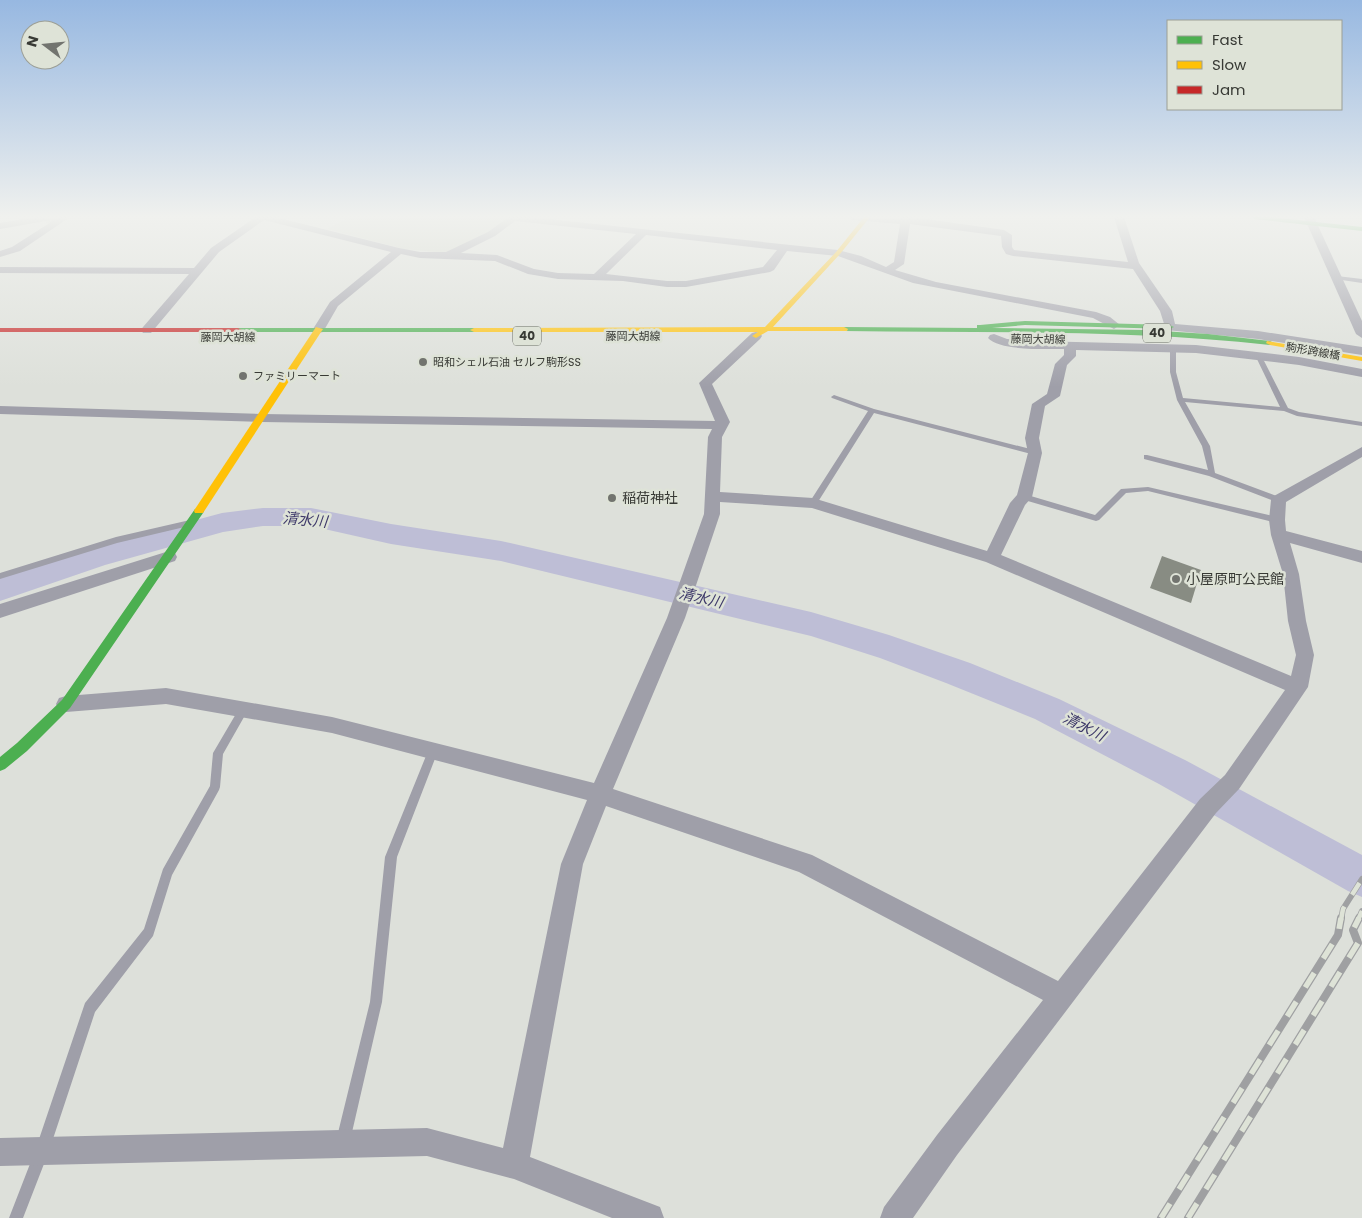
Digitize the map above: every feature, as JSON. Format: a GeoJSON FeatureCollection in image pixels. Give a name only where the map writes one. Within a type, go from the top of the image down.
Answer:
{"type":"FeatureCollection","features":[{"type":"Feature","properties":{"kind":"main road"},"geometry":{"type":"LineString","coordinates":[[762,332],[818,274]]}},
{"type":"Feature","properties":{"kind":"main road"},"geometry":{"type":"LineString","coordinates":[[964,329],[1025,323],[1170,327]]}},
{"type":"Feature","properties":{"kind":"main road","name":"藤岡大胡線"},"geometry":{"type":"LineString","coordinates":[[0,338],[317,333],[762,332],[964,329],[1208,336],[1263,349]]}},
{"type":"Feature","properties":{"kind":"main road","name":"藤岡大胡線"},"geometry":{"type":"LineString","coordinates":[[0,330],[317,333]]}},
{"type":"Feature","properties":{"kind":"main road","name":"藤岡大胡線"},"geometry":{"type":"LineString","coordinates":[[762,332],[1158,341],[1263,349]]}},
{"type":"Feature","properties":{"kind":"main road"},"geometry":{"type":"LineString","coordinates":[[0,765],[22,747],[66,704],[169,557],[317,333]]}},
{"type":"Feature","properties":{"kind":"main road","name":"駒形跨線橋"},"geometry":{"type":"LineString","coordinates":[[1263,349],[1362,359]]}},
{"type":"Feature","properties":{"kind":"main road","name":"駒形跨線橋"},"geometry":{"type":"LineString","coordinates":[[1263,349],[1362,367]]}},
{"type":"Feature","properties":{"kind":"street"},"geometry":{"type":"LineString","coordinates":[[146,330],[195,274]]}},
{"type":"Feature","properties":{"kind":"street"},"geometry":{"type":"LineString","coordinates":[[317,333],[334,304],[371,274]]}},
{"type":"Feature","properties":{"kind":"street"},"geometry":{"type":"LineString","coordinates":[[544,274],[686,284],[742,274]]}},
{"type":"Feature","properties":{"kind":"street"},"geometry":{"type":"LineString","coordinates":[[597,277],[600,274]]}},
{"type":"Feature","properties":{"kind":"street"},"geometry":{"type":"LineString","coordinates":[[894,274],[910,280],[1096,315],[1114,325]]}},
{"type":"Feature","properties":{"kind":"street"},"geometry":{"type":"LineString","coordinates":[[1140,274],[1166,311],[1170,327],[1258,335],[1362,351]]}},
{"type":"Feature","properties":{"kind":"street"},"geometry":{"type":"LineString","coordinates":[[1336,274],[1362,334]]}},
{"type":"Feature","properties":{"kind":"street"},"geometry":{"type":"LineString","coordinates":[[514,1165],[572,864],[676,618],[712,514],[715,437],[722,425],[722,418],[708,395],[706,380],[762,332]]}},
{"type":"Feature","properties":{"kind":"street"},"geometry":{"type":"LineString","coordinates":[[994,338],[1020,344],[1066,346],[1263,349],[1362,373]]}},
{"type":"Feature","properties":{"kind":"street"},"geometry":{"type":"LineString","coordinates":[[992,558],[1018,504],[1024,497],[1035,453],[1032,438],[1039,404],[1053,396],[1061,364],[1070,356],[1066,346]]}},
{"type":"Feature","properties":{"kind":"street"},"geometry":{"type":"LineString","coordinates":[[0,410],[262,418],[722,425]]}},
{"type":"Feature","properties":{"kind":"street"},"geometry":{"type":"LineString","coordinates":[[894,1218],[1208,806],[1232,782],[1298,687],[1305,655],[1297,621],[1291,574],[1278,527],[1280,500],[1362,451]]}},
{"type":"Feature","properties":{"kind":"street"},"geometry":{"type":"LineString","coordinates":[[712,496],[813,503],[992,558],[1298,687]]}},
{"type":"Feature","properties":{"kind":"street"},"geometry":{"type":"LineString","coordinates":[[1278,527],[1362,557]]}},
{"type":"Feature","properties":{"kind":"street"},"geometry":{"type":"LineString","coordinates":[[0,611],[169,557]]}},
{"type":"Feature","properties":{"kind":"street"},"geometry":{"type":"LineString","coordinates":[[66,704],[166,696],[332,725],[600,794],[804,862],[1062,997]]}},
{"type":"Feature","properties":{"kind":"street"},"geometry":{"type":"LineString","coordinates":[[0,1152],[427,1142],[514,1165],[649,1218]]}},
{"type":"Feature","properties":{"kind":"lane"},"geometry":{"type":"LineString","coordinates":[[1338,278],[1362,281]]}},
{"type":"Feature","properties":{"kind":"lane"},"geometry":{"type":"LineString","coordinates":[[1173,348],[1172,372],[1180,400],[1206,446],[1212,474]]}},
{"type":"Feature","properties":{"kind":"lane"},"geometry":{"type":"LineString","coordinates":[[1263,349],[1285,409]]}},
{"type":"Feature","properties":{"kind":"lane"},"geometry":{"type":"LineString","coordinates":[[834,397],[872,410],[1035,453]]}},
{"type":"Feature","properties":{"kind":"lane"},"geometry":{"type":"LineString","coordinates":[[1180,400],[1285,409],[1297,414],[1362,424]]}},
{"type":"Feature","properties":{"kind":"lane"},"geometry":{"type":"LineString","coordinates":[[813,503],[872,410]]}},
{"type":"Feature","properties":{"kind":"lane"},"geometry":{"type":"LineString","coordinates":[[1147,457],[1212,474],[1280,500]]}},
{"type":"Feature","properties":{"kind":"lane"},"geometry":{"type":"LineString","coordinates":[[1024,497],[1096,518],[1124,491],[1148,489],[1278,527]]}},
{"type":"Feature","properties":{"kind":"lane"},"geometry":{"type":"LineString","coordinates":[[0,576],[116,540],[192,522]]}},
{"type":"Feature","properties":{"kind":"lane"},"geometry":{"type":"LineString","coordinates":[[16,1218],[42,1151],[90,1008],[149,932],[167,873],[215,787],[218,753],[243,710]]}},
{"type":"Feature","properties":{"kind":"lane"},"geometry":{"type":"LineString","coordinates":[[343,1144],[376,1002],[391,857],[433,751]]}},
{"type":"Feature","properties":{"kind":"building","name":"小屋原町公民館"},"geometry":{"type":"Polygon","coordinates":[[[1162,556],[1201,570],[1191,603],[1150,588],[1162,556]]]}},
{"type":"Feature","properties":{"kind":"waterway","name":"清水川"},"geometry":{"type":"LineString","coordinates":[[0,590],[99,556],[157,542],[222,523],[263,517],[311,517],[391,534],[501,551],[811,624],[889,648],[958,673],[1047,709],[1172,772],[1362,877]]}},
{"type":"Feature","properties":{"kind":"railway"},"geometry":{"type":"LineString","coordinates":[[1341,920],[1343,909],[1362,879]]}},
{"type":"Feature","properties":{"kind":"railway"},"geometry":{"type":"LineString","coordinates":[[1358,920],[1362,911]]}},
{"type":"Feature","properties":{"kind":"railway"},"geometry":{"type":"LineString","coordinates":[[1161,1218],[1338,935],[1341,918]]}},
{"type":"Feature","properties":{"kind":"railway"},"geometry":{"type":"LineString","coordinates":[[1188,1218],[1358,943],[1353,930],[1358,920]]}},
{"type":"Feature","properties":{"kind":"traffic: fast"},"geometry":{"type":"LineString","coordinates":[[980,327],[1025,323],[1170,327]]}},
{"type":"Feature","properties":{"kind":"traffic: fast"},"geometry":{"type":"LineString","coordinates":[[844,329],[1147,332],[1270,343]]}},
{"type":"Feature","properties":{"kind":"traffic: fast"},"geometry":{"type":"LineString","coordinates":[[238,330],[474,330]]}},
{"type":"Feature","properties":{"kind":"traffic: fast"},"geometry":{"type":"LineString","coordinates":[[0,765],[22,747],[66,704],[199,511]]}},
{"type":"Feature","properties":{"kind":"traffic: slow"},"geometry":{"type":"LineString","coordinates":[[756,336],[767,329],[819,274]]}},
{"type":"Feature","properties":{"kind":"traffic: slow"},"geometry":{"type":"LineString","coordinates":[[199,511],[319,329]]}},
{"type":"Feature","properties":{"kind":"traffic: slow"},"geometry":{"type":"LineString","coordinates":[[474,330],[844,329]]}},
{"type":"Feature","properties":{"kind":"traffic: slow"},"geometry":{"type":"LineString","coordinates":[[1270,343],[1362,359]]}},
{"type":"Feature","properties":{"kind":"traffic: jam"},"geometry":{"type":"LineString","coordinates":[[0,330],[238,330]]}},
{"type":"Feature","properties":{"kind":"place","name":"昭和シェル石油 セルフ駒形SS"},"geometry":{"type":"Point","coordinates":[423,362]}},
{"type":"Feature","properties":{"kind":"place","name":"ファミリーマート"},"geometry":{"type":"Point","coordinates":[243,376]}},
{"type":"Feature","properties":{"kind":"place","name":"稲荷神社"},"geometry":{"type":"Point","coordinates":[612,498]}},
{"type":"Feature","properties":{"kind":"place","name":"小屋原町公民館"},"geometry":{"type":"Point","coordinates":[1176,579]}}]}
